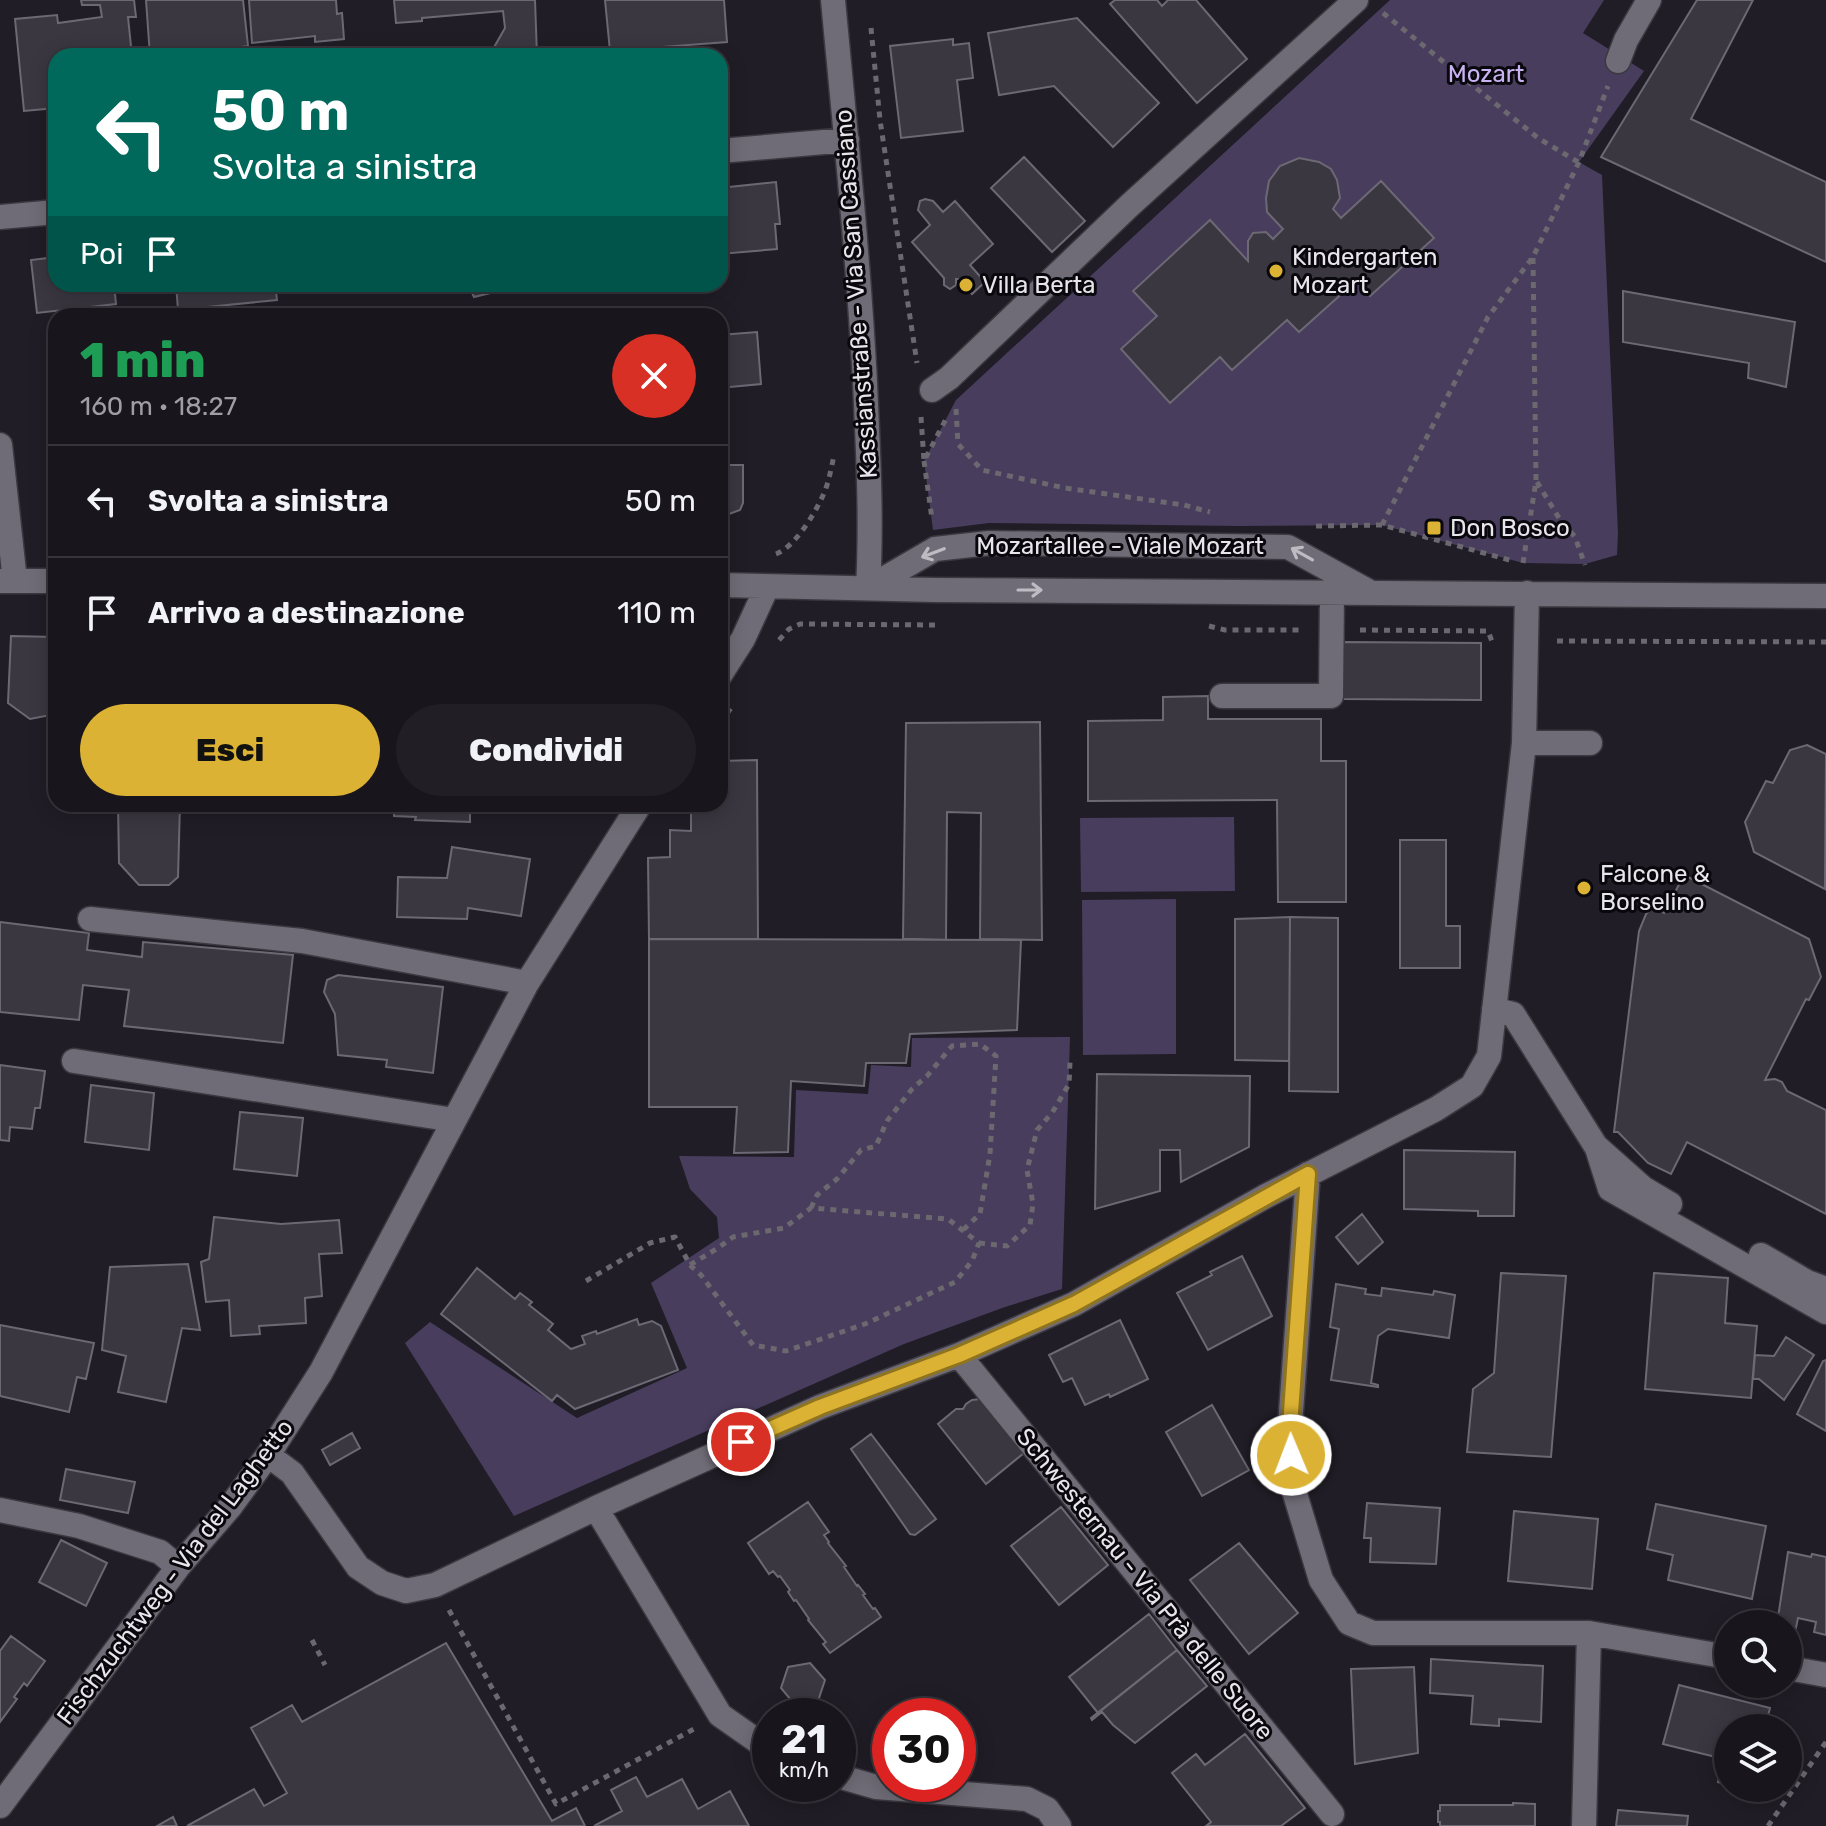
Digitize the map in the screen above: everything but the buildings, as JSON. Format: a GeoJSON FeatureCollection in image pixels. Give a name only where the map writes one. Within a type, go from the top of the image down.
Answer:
{"type":"FeatureCollection","features":[{"type":"Feature","properties":{"kind":"street","name":"Kassianstraße - Via San Cassiano"},"geometry":{"type":"LineString","coordinates":[[833,0],[860,298],[870,489],[868,588]]}},
{"type":"Feature","properties":{"kind":"street"},"geometry":{"type":"LineString","coordinates":[[923,389],[949,378],[1130,205],[1356,0]]}},
{"type":"Feature","properties":{"kind":"street"},"geometry":{"type":"LineString","coordinates":[[1618,61],[1649,0]]}},
{"type":"Feature","properties":{"kind":"street"},"geometry":{"type":"LineString","coordinates":[[728,150],[847,140]]}},
{"type":"Feature","properties":{"kind":"street"},"geometry":{"type":"LineString","coordinates":[[0,217],[48,213]]}},
{"type":"Feature","properties":{"kind":"street"},"geometry":{"type":"LineString","coordinates":[[0,445],[11,554],[8,581],[48,581]]}},
{"type":"Feature","properties":{"kind":"street","name":"Mozartallee - Viale Mozart"},"geometry":{"type":"LineString","coordinates":[[868,588],[935,549],[989,543],[1288,547],[1370,592]]}},
{"type":"Feature","properties":{"kind":"street","name":"Mozartallee - Viale Mozart"},"geometry":{"type":"LineString","coordinates":[[728,585],[1826,596]]}},
{"type":"Feature","properties":{"kind":"street"},"geometry":{"type":"LineString","coordinates":[[728,662],[743,639],[767,587]]}},
{"type":"Feature","properties":{"kind":"street"},"geometry":{"type":"LineString","coordinates":[[1222,696],[1331,696],[1332,592]]}},
{"type":"Feature","properties":{"kind":"street"},"geometry":{"type":"LineString","coordinates":[[268,1455],[292,1473],[358,1567],[382,1583],[406,1591],[435,1585],[820,1407],[959,1355],[1074,1304],[1308,1174],[1436,1109],[1472,1086],[1489,1056],[1524,743],[1527,593]]}},
{"type":"Feature","properties":{"kind":"street"},"geometry":{"type":"LineString","coordinates":[[1524,743],[1590,743]]}},
{"type":"Feature","properties":{"kind":"street","name":"Fischzuchtweg - Via del Laghetto"},"geometry":{"type":"LineString","coordinates":[[0,1806],[178,1567],[222,1518],[268,1455],[321,1372],[527,983],[635,812]]}},
{"type":"Feature","properties":{"kind":"street"},"geometry":{"type":"LineString","coordinates":[[90,919],[302,941],[527,983]]}},
{"type":"Feature","properties":{"kind":"street"},"geometry":{"type":"LineString","coordinates":[[1494,1009],[1513,1014],[1597,1148],[1610,1189],[1826,1312]]}},
{"type":"Feature","properties":{"kind":"street"},"geometry":{"type":"LineString","coordinates":[[74,1061],[454,1120]]}},
{"type":"Feature","properties":{"kind":"street"},"geometry":{"type":"LineString","coordinates":[[1597,1148],[1643,1188],[1807,1282],[1826,1289]]}},
{"type":"Feature","properties":{"kind":"street"},"geometry":{"type":"LineString","coordinates":[[1308,1174],[1290,1426],[1292,1484],[1321,1580],[1349,1623],[1373,1633],[1589,1633],[1714,1655]]}},
{"type":"Feature","properties":{"kind":"street","name":"Schwesternau - Via Prà delle Suore"},"geometry":{"type":"LineString","coordinates":[[959,1355],[1332,1814]]}},
{"type":"Feature","properties":{"kind":"street"},"geometry":{"type":"LineString","coordinates":[[596,1508],[720,1715],[752,1737]]}},
{"type":"Feature","properties":{"kind":"street"},"geometry":{"type":"LineString","coordinates":[[0,1510],[79,1526],[160,1552],[178,1567]]}},
{"type":"Feature","properties":{"kind":"street"},"geometry":{"type":"LineString","coordinates":[[1584,1826],[1589,1633]]}},
{"type":"Feature","properties":{"kind":"street"},"geometry":{"type":"LineString","coordinates":[[1802,1671],[1826,1675]]}},
{"type":"Feature","properties":{"kind":"street"},"geometry":{"type":"LineString","coordinates":[[856,1781],[876,1787],[1027,1799],[1047,1809],[1059,1826]]}},
{"type":"Feature","properties":{"kind":"path"},"geometry":{"type":"LineString","coordinates":[[1379,10],[1538,138],[1579,162]]}},
{"type":"Feature","properties":{"kind":"path"},"geometry":{"type":"LineString","coordinates":[[869,15],[880,120],[923,389],[924,461],[956,400],[958,444],[982,470],[1065,488],[1184,505],[1212,513]]}},
{"type":"Feature","properties":{"kind":"path"},"geometry":{"type":"LineString","coordinates":[[1533,257],[1536,481],[1523,563],[1382,525],[1488,317],[1533,257],[1579,162],[1618,61]]}},
{"type":"Feature","properties":{"kind":"path"},"geometry":{"type":"LineString","coordinates":[[768,557],[784,551],[798,538],[824,493],[835,453]]}},
{"type":"Feature","properties":{"kind":"path"},"geometry":{"type":"LineString","coordinates":[[1536,481],[1575,537],[1585,564],[1570,564]]}},
{"type":"Feature","properties":{"kind":"path"},"geometry":{"type":"LineString","coordinates":[[775,645],[789,629],[800,624],[950,625]]}},
{"type":"Feature","properties":{"kind":"path"},"geometry":{"type":"LineString","coordinates":[[1204,625],[1225,630],[1488,631],[1496,655],[1526,656],[1542,656],[1548,646],[1557,641],[1826,642]]}},
{"type":"Feature","properties":{"kind":"path"},"geometry":{"type":"LineString","coordinates":[[690,1265],[733,1237],[784,1228],[811,1208],[817,1195],[837,1179],[861,1150],[876,1146],[887,1121],[952,1046],[980,1044],[996,1056],[990,1154],[980,1214],[962,1231]]}},
{"type":"Feature","properties":{"kind":"path"},"geometry":{"type":"LineString","coordinates":[[811,1208],[948,1219],[979,1243],[1007,1246],[1030,1225],[1033,1204],[1027,1170],[1037,1130],[1052,1113],[1069,1084],[1070,1062]]}},
{"type":"Feature","properties":{"kind":"path"},"geometry":{"type":"LineString","coordinates":[[586,1281],[650,1243],[675,1237],[690,1265],[701,1275],[753,1345],[786,1351],[865,1324],[955,1282],[972,1261],[979,1243]]}},
{"type":"Feature","properties":{"kind":"path"},"geometry":{"type":"LineString","coordinates":[[435,1585],[556,1804],[720,1715]]}},
{"type":"Feature","properties":{"kind":"path"},"geometry":{"type":"LineString","coordinates":[[312,1640],[325,1665]]}},
{"type":"Feature","properties":{"kind":"path"},"geometry":{"type":"LineString","coordinates":[[1768,1826],[1826,1742]]}},
{"type":"Feature","properties":{"kind":"green space","name":"Mozart"},"geometry":{"type":"Polygon","coordinates":[[[1390,0],[1604,0],[1583,33],[1644,71],[1579,162],[1602,175],[1617,555],[1585,564],[1523,563],[1382,525],[989,523],[933,530],[924,461],[956,400],[1390,0]]]}},
{"type":"Feature","properties":{"kind":"green space"},"geometry":{"type":"Polygon","coordinates":[[[1234,817],[1235,891],[1081,892],[1080,818],[1234,817]]]}},
{"type":"Feature","properties":{"kind":"green space"},"geometry":{"type":"Polygon","coordinates":[[[1176,899],[1176,1054],[1083,1055],[1082,900],[1176,899]]]}},
{"type":"Feature","properties":{"kind":"green space"},"geometry":{"type":"Polygon","coordinates":[[[1070,1037],[1062,1289],[904,1344],[514,1516],[405,1343],[430,1322],[577,1418],[687,1368],[651,1283],[719,1238],[717,1217],[690,1189],[679,1156],[794,1157],[796,1090],[868,1094],[871,1065],[911,1067],[912,1038],[1070,1037]]]}},
{"type":"Feature","properties":{"kind":"place","name":"Kindergarten Mozart"},"geometry":{"type":"Point","coordinates":[1276,271]}},
{"type":"Feature","properties":{"kind":"place","name":"Villa Berta"},"geometry":{"type":"Point","coordinates":[966,285]}},
{"type":"Feature","properties":{"kind":"place","name":"Don Bosco"},"geometry":{"type":"Point","coordinates":[1434,528]}},
{"type":"Feature","properties":{"kind":"place","name":"Falcone & Borselino"},"geometry":{"type":"Point","coordinates":[1584,888]}},
{"type":"Feature","properties":{"kind":"route"},"geometry":{"type":"LineString","coordinates":[[741,1442],[820,1407],[959,1355],[1074,1304],[1308,1174],[1290,1426],[1291,1455]]}}]}
